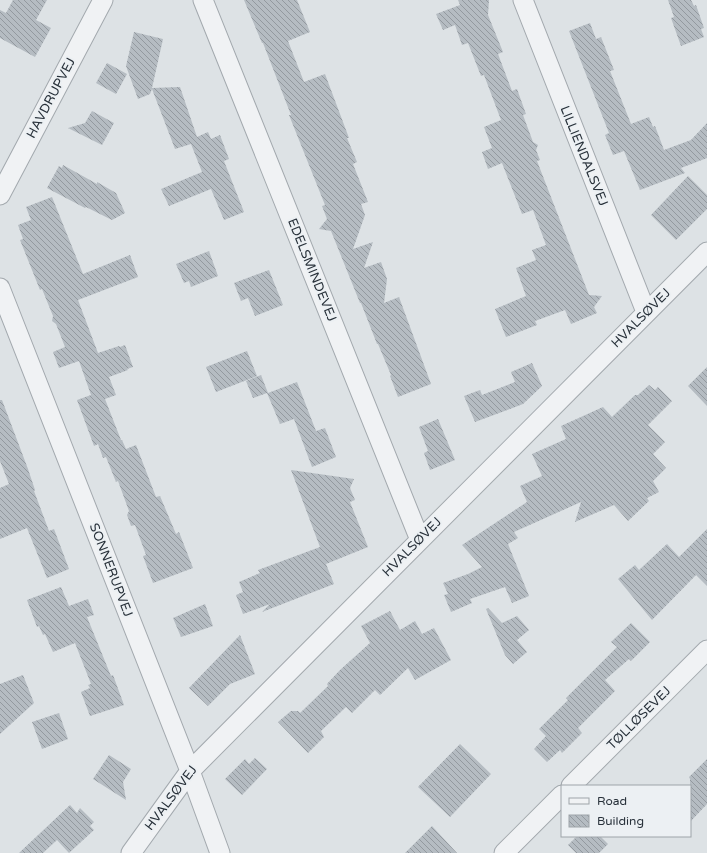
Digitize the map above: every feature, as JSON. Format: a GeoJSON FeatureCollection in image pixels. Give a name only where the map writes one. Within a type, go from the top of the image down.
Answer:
{"type":"FeatureCollection","features":[{"type":"Feature","properties":{"kind":"street","name":"HAVDRUPVEJ"},"geometry":{"type":"LineString","coordinates":[[0,195],[103,0]]}},
{"type":"Feature","properties":{"kind":"street","name":"EDELSMINDEVEJ"},"geometry":{"type":"LineString","coordinates":[[203,0],[420,540]]}},
{"type":"Feature","properties":{"kind":"street","name":"LILLIENDALSVEJ"},"geometry":{"type":"LineString","coordinates":[[523,0],[646,312]]}},
{"type":"Feature","properties":{"kind":"street","name":"HVALSØVEJ"},"geometry":{"type":"LineString","coordinates":[[131,853],[190,771],[707,252]]}},
{"type":"Feature","properties":{"kind":"street","name":"SONNERUPVEJ"},"geometry":{"type":"LineString","coordinates":[[0,288],[190,771],[220,853]]}},
{"type":"Feature","properties":{"kind":"street","name":"TØLLØSEVEJ"},"geometry":{"type":"LineString","coordinates":[[572,785],[707,650]]}},
{"type":"Feature","properties":{"kind":"street"},"geometry":{"type":"LineString","coordinates":[[504,853],[561,796]]}},
{"type":"Feature","properties":{"kind":"building"},"geometry":{"type":"Polygon","coordinates":[[[13,0],[47,0],[36,20],[51,28],[35,57],[0,38],[0,10],[6,13],[13,0]]]}},
{"type":"Feature","properties":{"kind":"building"},"geometry":{"type":"Polygon","coordinates":[[[244,0],[297,0],[310,32],[288,41],[304,82],[325,74],[349,138],[347,138],[357,162],[353,164],[368,202],[361,204],[365,215],[353,249],[373,242],[364,268],[381,262],[387,279],[384,303],[399,297],[431,384],[398,397],[390,376],[391,375],[331,231],[319,229],[327,219],[322,206],[325,205],[289,115],[291,115],[263,43],[244,0]]]}},
{"type":"Feature","properties":{"kind":"building"},"geometry":{"type":"Polygon","coordinates":[[[458,0],[489,0],[488,15],[503,52],[498,54],[512,91],[517,89],[526,114],[523,115],[533,142],[538,145],[536,150],[540,160],[537,161],[589,295],[602,296],[594,307],[597,313],[571,324],[565,310],[535,321],[537,325],[506,337],[495,309],[526,296],[516,268],[536,260],[532,250],[546,245],[533,210],[522,214],[502,163],[488,169],[482,152],[492,148],[484,127],[501,120],[484,75],[481,76],[468,43],[462,45],[455,25],[443,30],[436,14],[460,5],[458,0]]]}},
{"type":"Feature","properties":{"kind":"building"},"geometry":{"type":"Polygon","coordinates":[[[668,0],[691,0],[694,6],[696,5],[704,28],[701,29],[704,37],[681,46],[671,18],[674,17],[668,0]]]}},
{"type":"Feature","properties":{"kind":"building"},"geometry":{"type":"Polygon","coordinates":[[[590,23],[596,39],[601,37],[614,70],[610,71],[631,124],[649,117],[653,127],[655,126],[664,150],[691,140],[707,123],[707,158],[681,168],[685,173],[640,190],[624,151],[613,155],[605,135],[609,133],[569,31],[590,23]]]}},
{"type":"Feature","properties":{"kind":"building"},"geometry":{"type":"Polygon","coordinates":[[[134,32],[163,39],[152,88],[180,87],[197,137],[208,132],[211,139],[220,135],[229,159],[224,161],[244,212],[224,220],[211,189],[169,206],[161,189],[202,172],[191,144],[175,149],[152,89],[150,94],[138,99],[126,66],[134,32]]]}},
{"type":"Feature","properties":{"kind":"building"},"geometry":{"type":"Polygon","coordinates":[[[107,63],[127,74],[116,94],[96,83],[107,63]]]}},
{"type":"Feature","properties":{"kind":"building"},"geometry":{"type":"Polygon","coordinates":[[[92,111],[114,123],[102,145],[68,128],[85,123],[92,111]]]}},
{"type":"Feature","properties":{"kind":"building"},"geometry":{"type":"Polygon","coordinates":[[[63,165],[116,193],[125,213],[112,220],[47,188],[59,166],[62,168],[63,165]]]}},
{"type":"Feature","properties":{"kind":"building"},"geometry":{"type":"Polygon","coordinates":[[[688,176],[707,195],[707,209],[676,240],[651,215],[688,176]]]}},
{"type":"Feature","properties":{"kind":"building"},"geometry":{"type":"Polygon","coordinates":[[[52,197],[83,274],[130,255],[138,277],[78,300],[98,353],[125,345],[133,367],[109,377],[116,395],[105,399],[126,449],[136,445],[156,497],[160,496],[176,534],[179,532],[193,568],[153,583],[143,556],[146,555],[135,525],[131,526],[127,515],[129,511],[118,481],[116,482],[106,457],[103,458],[98,444],[94,446],[77,400],[91,395],[79,361],[59,368],[53,352],[65,347],[56,324],[52,321],[53,316],[42,289],[40,290],[20,240],[23,239],[18,225],[31,220],[26,207],[52,197]]]}},
{"type":"Feature","properties":{"kind":"building"},"geometry":{"type":"Polygon","coordinates":[[[209,251],[218,276],[191,287],[189,281],[184,283],[176,264],[209,251]]]}},
{"type":"Feature","properties":{"kind":"building"},"geometry":{"type":"Polygon","coordinates":[[[269,270],[283,305],[255,316],[248,298],[241,301],[234,283],[269,270]]]}},
{"type":"Feature","properties":{"kind":"building"},"geometry":{"type":"Polygon","coordinates":[[[247,351],[257,376],[216,392],[206,367],[247,351]]]}},
{"type":"Feature","properties":{"kind":"building"},"geometry":{"type":"Polygon","coordinates":[[[532,363],[542,386],[523,404],[475,422],[464,396],[480,390],[482,395],[515,382],[511,372],[532,363]]]}},
{"type":"Feature","properties":{"kind":"building"},"geometry":{"type":"Polygon","coordinates":[[[707,367],[707,406],[688,386],[707,367]]]}},
{"type":"Feature","properties":{"kind":"building"},"geometry":{"type":"Polygon","coordinates":[[[261,375],[268,393],[297,382],[316,431],[325,428],[336,457],[312,467],[294,419],[280,424],[267,393],[253,398],[246,381],[261,375]]]}},
{"type":"Feature","properties":{"kind":"building"},"geometry":{"type":"Polygon","coordinates":[[[649,385],[655,390],[658,387],[672,401],[648,425],[665,442],[653,454],[666,468],[653,481],[659,492],[647,498],[649,501],[628,521],[614,505],[575,522],[581,502],[514,532],[518,538],[508,544],[529,596],[512,603],[505,587],[470,599],[472,603],[451,612],[444,595],[448,594],[443,583],[482,567],[462,545],[527,502],[520,486],[542,476],[532,454],[566,439],[561,426],[603,407],[612,417],[635,395],[638,395],[649,385]]]}},
{"type":"Feature","properties":{"kind":"building"},"geometry":{"type":"Polygon","coordinates":[[[0,400],[2,400],[28,469],[35,490],[34,491],[49,531],[54,529],[69,569],[47,578],[27,528],[0,539],[0,488],[9,484],[0,461],[0,400]]]}},
{"type":"Feature","properties":{"kind":"building"},"geometry":{"type":"Polygon","coordinates":[[[438,419],[455,460],[430,470],[424,453],[428,451],[419,427],[438,419]]]}},
{"type":"Feature","properties":{"kind":"building"},"geometry":{"type":"Polygon","coordinates":[[[291,470],[354,479],[350,488],[355,500],[350,502],[368,547],[326,564],[334,584],[262,612],[270,604],[243,614],[236,595],[243,592],[239,582],[260,573],[258,570],[320,547],[291,470]]]}},
{"type":"Feature","properties":{"kind":"building"},"geometry":{"type":"Polygon","coordinates":[[[707,529],[707,586],[696,575],[652,620],[618,579],[635,565],[639,570],[667,544],[679,557],[707,529]]]}},
{"type":"Feature","properties":{"kind":"building"},"geometry":{"type":"Polygon","coordinates":[[[61,587],[69,606],[88,599],[94,615],[87,617],[111,676],[113,675],[124,705],[90,716],[81,692],[90,688],[88,685],[91,684],[75,643],[53,652],[45,634],[43,635],[39,626],[37,627],[27,600],[61,587]]]}},
{"type":"Feature","properties":{"kind":"building"},"geometry":{"type":"Polygon","coordinates":[[[205,604],[213,626],[181,637],[173,618],[205,604]]]}},
{"type":"Feature","properties":{"kind":"building"},"geometry":{"type":"Polygon","coordinates":[[[488,608],[502,623],[517,616],[529,630],[517,640],[527,652],[513,664],[505,655],[486,609],[488,608]]]}},
{"type":"Feature","properties":{"kind":"building"},"geometry":{"type":"Polygon","coordinates":[[[390,611],[400,630],[415,621],[422,634],[434,628],[451,660],[415,680],[408,668],[380,695],[375,690],[352,713],[346,707],[321,731],[324,737],[308,753],[278,722],[291,711],[298,711],[300,713],[328,686],[327,684],[340,670],[370,643],[361,626],[390,611]]]}},
{"type":"Feature","properties":{"kind":"building"},"geometry":{"type":"Polygon","coordinates":[[[631,623],[650,642],[631,661],[629,659],[605,680],[615,691],[578,728],[582,733],[562,753],[560,750],[547,762],[534,749],[546,736],[539,729],[568,700],[566,698],[617,647],[611,642],[631,623]]]}},
{"type":"Feature","properties":{"kind":"building"},"geometry":{"type":"Polygon","coordinates":[[[240,635],[255,674],[230,684],[208,706],[189,688],[240,635]]]}},
{"type":"Feature","properties":{"kind":"building"},"geometry":{"type":"Polygon","coordinates":[[[23,675],[34,703],[0,734],[0,684],[23,675]]]}},
{"type":"Feature","properties":{"kind":"building"},"geometry":{"type":"Polygon","coordinates":[[[59,713],[68,739],[42,749],[32,722],[59,713]]]}},
{"type":"Feature","properties":{"kind":"building"},"geometry":{"type":"Polygon","coordinates":[[[460,744],[491,774],[450,817],[418,787],[460,744]]]}},
{"type":"Feature","properties":{"kind":"building"},"geometry":{"type":"Polygon","coordinates":[[[109,755],[131,769],[123,782],[126,800],[93,779],[109,755]]]}},
{"type":"Feature","properties":{"kind":"building"},"geometry":{"type":"Polygon","coordinates":[[[255,758],[267,769],[242,795],[225,779],[245,759],[249,764],[255,758]]]}},
{"type":"Feature","properties":{"kind":"building"},"geometry":{"type":"Polygon","coordinates":[[[707,759],[707,804],[691,821],[691,785],[689,777],[707,759]]]}},
{"type":"Feature","properties":{"kind":"building"},"geometry":{"type":"Polygon","coordinates":[[[70,805],[77,813],[80,808],[94,822],[90,826],[94,830],[69,853],[57,840],[43,853],[19,853],[70,805]]]}},
{"type":"Feature","properties":{"kind":"building"},"geometry":{"type":"Polygon","coordinates":[[[432,826],[457,853],[405,853],[432,826]]]}},
{"type":"Feature","properties":{"kind":"building"},"geometry":{"type":"Polygon","coordinates":[[[576,837],[601,837],[608,844],[599,853],[576,853],[568,845],[576,837]]]}}]}
